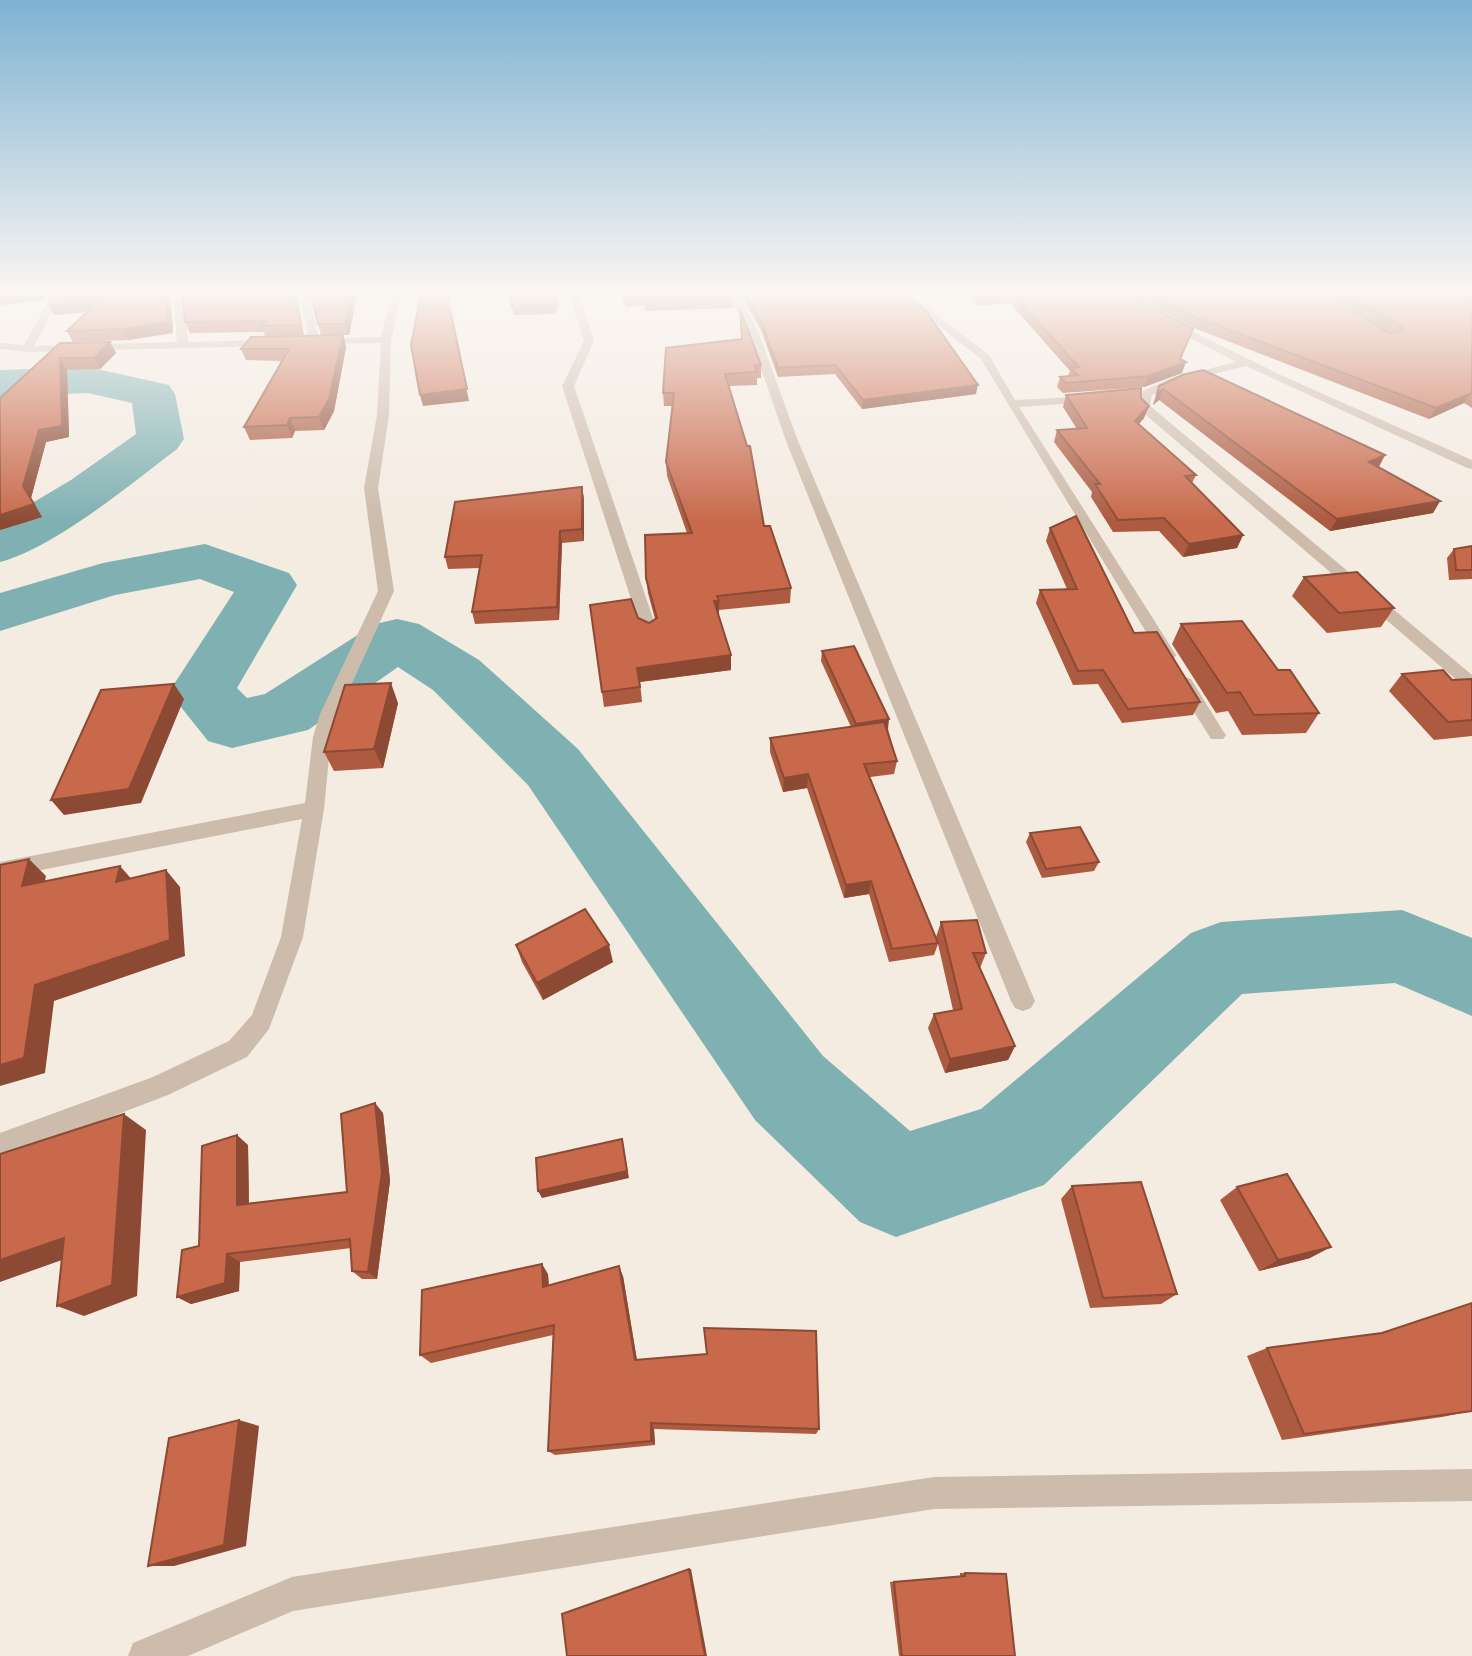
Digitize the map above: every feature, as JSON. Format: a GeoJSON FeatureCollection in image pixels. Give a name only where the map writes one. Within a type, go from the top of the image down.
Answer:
{"type":"FeatureCollection","features":[{"type":"Feature","properties":{"kind":"street"},"geometry":{"type":"LineString","coordinates":[[0,1146],[159,1087],[238,1049],[261,1021],[292,937],[325,725],[386,591],[371,502],[383,415],[385,367]]}},
{"type":"Feature","properties":{"kind":"street"},"geometry":{"type":"LineString","coordinates":[[576,367],[568,386],[649,630]]}},
{"type":"Feature","properties":{"kind":"street"},"geometry":{"type":"LineString","coordinates":[[766,367],[792,441],[1023,1001]]}},
{"type":"Feature","properties":{"kind":"street"},"geometry":{"type":"LineString","coordinates":[[991,367],[1217,735]]}},
{"type":"Feature","properties":{"kind":"street"},"geometry":{"type":"LineString","coordinates":[[1229,367],[1173,381],[1142,393],[1144,407],[1472,684]]}},
{"type":"Feature","properties":{"kind":"street"},"geometry":{"type":"LineString","coordinates":[[1256,367],[1359,411],[1472,465]]}},
{"type":"Feature","properties":{"kind":"street"},"geometry":{"type":"LineString","coordinates":[[1011,404],[1099,397]]}},
{"type":"Feature","properties":{"kind":"street"},"geometry":{"type":"LineString","coordinates":[[0,870],[314,809]]}},
{"type":"Feature","properties":{"kind":"street"},"geometry":{"type":"LineString","coordinates":[[146,1656],[292,1594],[934,1493],[1472,1485]]}},
{"type":"Feature","properties":{"kind":"building"},"geometry":{"type":"Polygon","coordinates":[[[34,367],[60,367],[62,426],[39,430],[23,486],[34,504],[0,515],[0,398],[34,367]]]}},
{"type":"Feature","properties":{"kind":"building"},"geometry":{"type":"Polygon","coordinates":[[[278,367],[336,367],[329,399],[319,417],[290,418],[287,425],[244,427],[278,367]]]}},
{"type":"Feature","properties":{"kind":"building"},"geometry":{"type":"Polygon","coordinates":[[[415,367],[462,367],[467,389],[420,395],[415,367]]]}},
{"type":"Feature","properties":{"kind":"building"},"geometry":{"type":"Polygon","coordinates":[[[665,367],[756,367],[757,372],[725,374],[747,446],[750,446],[764,526],[770,526],[791,588],[717,596],[719,601],[714,601],[731,655],[637,668],[640,687],[602,692],[590,605],[631,599],[638,618],[649,623],[657,618],[646,578],[645,535],[692,533],[666,462],[674,393],[663,393],[665,367]]]}},
{"type":"Feature","properties":{"kind":"building"},"geometry":{"type":"Polygon","coordinates":[[[837,367],[965,367],[978,385],[863,400],[837,367]]]}},
{"type":"Feature","properties":{"kind":"building"},"geometry":{"type":"Polygon","coordinates":[[[1172,367],[1148,376],[1066,383],[1060,377],[1078,375],[1071,368],[1172,367]]]}},
{"type":"Feature","properties":{"kind":"building"},"geometry":{"type":"Polygon","coordinates":[[[1328,367],[1472,367],[1472,393],[1436,408],[1328,367]]]}},
{"type":"Feature","properties":{"kind":"building"},"geometry":{"type":"Polygon","coordinates":[[[1203,370],[1385,455],[1369,462],[1440,501],[1337,519],[1163,389],[1157,394],[1159,386],[1182,375],[1203,370]]]}},
{"type":"Feature","properties":{"kind":"building"},"geometry":{"type":"Polygon","coordinates":[[[1141,388],[1141,398],[1149,406],[1135,421],[1196,475],[1185,476],[1243,535],[1189,544],[1164,518],[1118,520],[1095,484],[1100,484],[1057,430],[1087,428],[1066,395],[1141,388]]]}},
{"type":"Feature","properties":{"kind":"building"},"geometry":{"type":"Polygon","coordinates":[[[582,487],[582,529],[560,531],[557,607],[472,612],[482,555],[445,557],[455,502],[582,487]]]}},
{"type":"Feature","properties":{"kind":"building"},"geometry":{"type":"Polygon","coordinates":[[[1076,516],[1134,633],[1157,632],[1200,702],[1128,709],[1103,670],[1078,671],[1040,590],[1077,589],[1050,528],[1076,516]]]}},
{"type":"Feature","properties":{"kind":"building"},"geometry":{"type":"Polygon","coordinates":[[[1472,546],[1472,570],[1456,570],[1454,549],[1472,546]]]}},
{"type":"Feature","properties":{"kind":"building"},"geometry":{"type":"Polygon","coordinates":[[[1357,572],[1394,608],[1339,613],[1304,577],[1357,572]]]}},
{"type":"Feature","properties":{"kind":"building"},"geometry":{"type":"Polygon","coordinates":[[[1242,621],[1278,670],[1290,670],[1319,713],[1254,715],[1240,692],[1227,693],[1181,624],[1242,621]]]}},
{"type":"Feature","properties":{"kind":"building"},"geometry":{"type":"Polygon","coordinates":[[[854,646],[889,719],[856,724],[822,651],[854,646]]]}},
{"type":"Feature","properties":{"kind":"building"},"geometry":{"type":"Polygon","coordinates":[[[1443,670],[1452,680],[1472,679],[1472,720],[1448,722],[1402,674],[1443,670]]]}},
{"type":"Feature","properties":{"kind":"building"},"geometry":{"type":"Polygon","coordinates":[[[391,683],[374,749],[324,752],[345,685],[391,683]]]}},
{"type":"Feature","properties":{"kind":"building"},"geometry":{"type":"Polygon","coordinates":[[[174,684],[129,789],[51,800],[101,690],[174,684]]]}},
{"type":"Feature","properties":{"kind":"building"},"geometry":{"type":"Polygon","coordinates":[[[884,722],[897,761],[864,764],[938,943],[892,949],[871,881],[846,885],[808,774],[784,778],[770,738],[884,722]]]}},
{"type":"Feature","properties":{"kind":"building"},"geometry":{"type":"Polygon","coordinates":[[[1080,827],[1099,862],[1046,869],[1030,833],[1080,827]]]}},
{"type":"Feature","properties":{"kind":"building"},"geometry":{"type":"Polygon","coordinates":[[[29,859],[22,886],[120,866],[116,882],[166,870],[170,940],[35,985],[24,1058],[0,1065],[0,865],[29,859]]]}},
{"type":"Feature","properties":{"kind":"building"},"geometry":{"type":"Polygon","coordinates":[[[585,909],[609,945],[537,983],[516,945],[585,909]]]}},
{"type":"Feature","properties":{"kind":"building"},"geometry":{"type":"Polygon","coordinates":[[[977,920],[986,953],[973,953],[1015,1046],[950,1059],[934,1014],[962,1009],[941,922],[977,920]]]}},
{"type":"Feature","properties":{"kind":"building"},"geometry":{"type":"Polygon","coordinates":[[[375,1103],[382,1172],[368,1272],[352,1271],[350,1239],[227,1254],[225,1283],[177,1297],[182,1250],[199,1246],[202,1146],[237,1135],[237,1205],[347,1192],[341,1114],[375,1103]]]}},
{"type":"Feature","properties":{"kind":"building"},"geometry":{"type":"Polygon","coordinates":[[[124,1114],[112,1285],[57,1306],[64,1238],[0,1260],[0,1154],[124,1114]]]}},
{"type":"Feature","properties":{"kind":"building"},"geometry":{"type":"Polygon","coordinates":[[[622,1139],[627,1171],[538,1191],[536,1158],[622,1139]]]}},
{"type":"Feature","properties":{"kind":"building"},"geometry":{"type":"Polygon","coordinates":[[[1287,1174],[1331,1247],[1278,1260],[1237,1187],[1287,1174]]]}},
{"type":"Feature","properties":{"kind":"building"},"geometry":{"type":"Polygon","coordinates":[[[1141,1182],[1177,1294],[1103,1298],[1072,1186],[1141,1182]]]}},
{"type":"Feature","properties":{"kind":"building"},"geometry":{"type":"Polygon","coordinates":[[[542,1264],[543,1287],[619,1266],[635,1360],[707,1354],[704,1328],[816,1331],[819,1429],[651,1423],[651,1441],[548,1451],[554,1325],[420,1355],[422,1290],[542,1264]]]}},
{"type":"Feature","properties":{"kind":"building"},"geometry":{"type":"Polygon","coordinates":[[[1472,1303],[1472,1411],[1304,1434],[1267,1348],[1382,1333],[1472,1303]]]}},
{"type":"Feature","properties":{"kind":"building"},"geometry":{"type":"Polygon","coordinates":[[[239,1420],[224,1545],[148,1566],[169,1438],[239,1420]]]}},
{"type":"Feature","properties":{"kind":"building"},"geometry":{"type":"Polygon","coordinates":[[[689,1569],[705,1656],[567,1656],[562,1614],[689,1569]]]}},
{"type":"Feature","properties":{"kind":"building"},"geometry":{"type":"Polygon","coordinates":[[[965,1573],[1006,1574],[1015,1656],[902,1656],[894,1582],[965,1576],[965,1573]]]}},
{"type":"Feature","properties":{"kind":"waterway"},"geometry":{"type":"LineString","coordinates":[[0,383],[88,380],[153,394],[160,439],[89,491],[0,545]]}},
{"type":"Feature","properties":{"kind":"waterway"},"geometry":{"type":"LineString","coordinates":[[0,613],[103,580],[205,561],[268,585],[202,692],[232,724],[284,714],[397,638],[456,675],[553,767],[789,1088],[896,1186],[1009,1150],[1221,959],[1402,946],[1472,978]]}}]}
